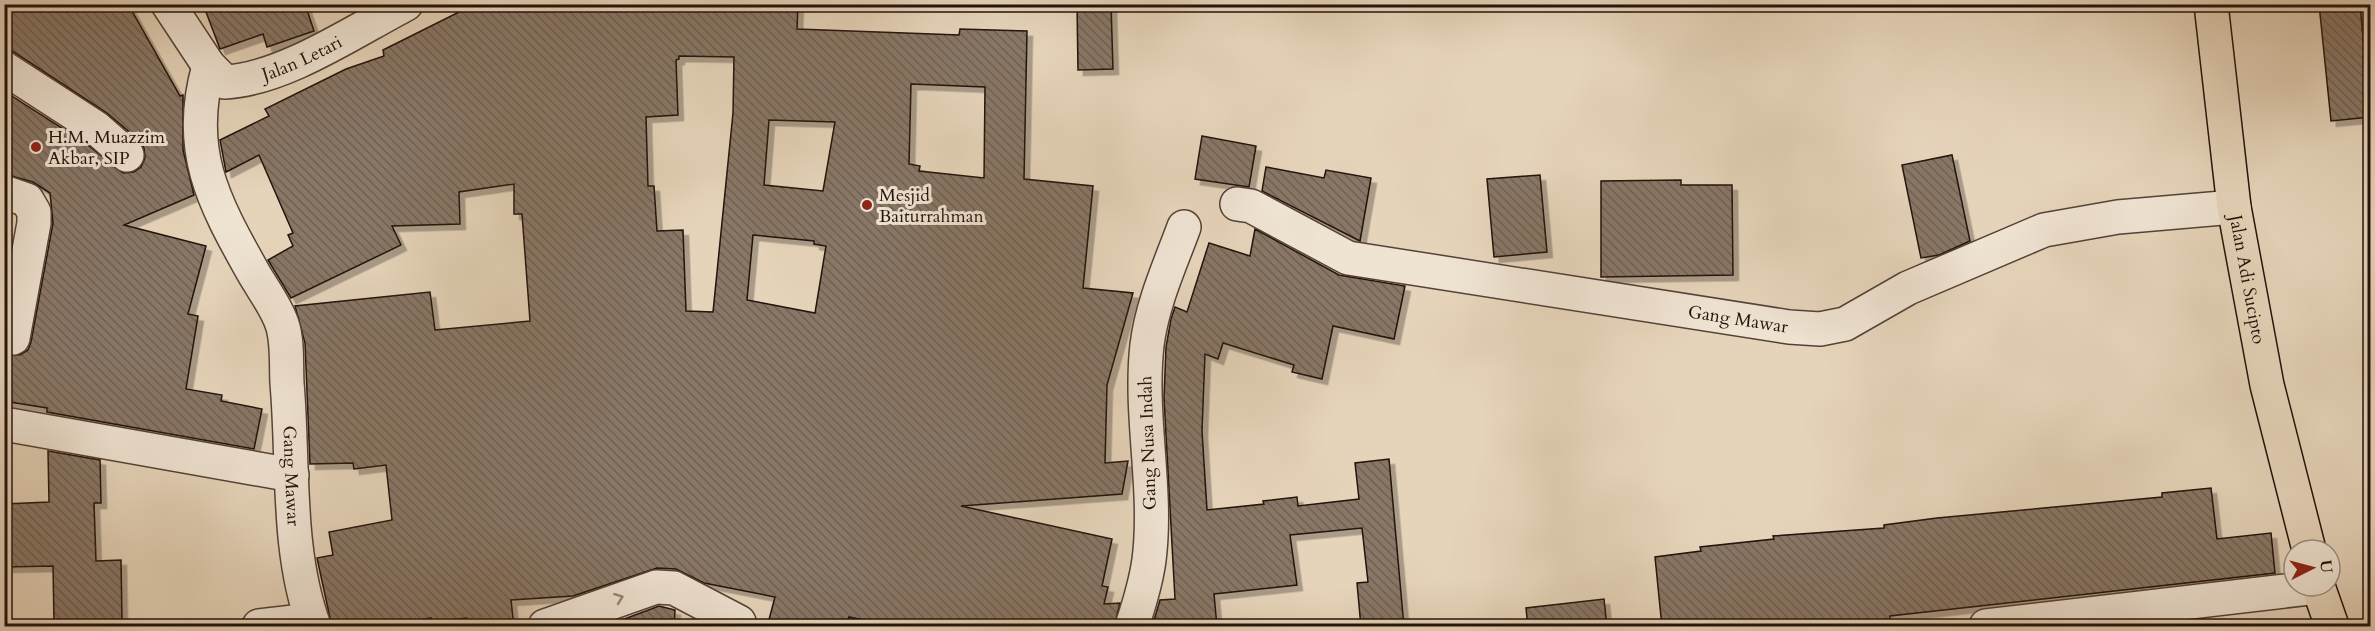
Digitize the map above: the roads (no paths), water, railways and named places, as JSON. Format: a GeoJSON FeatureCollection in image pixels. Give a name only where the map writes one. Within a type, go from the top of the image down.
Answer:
{"type":"FeatureCollection","features":[{"type":"Feature","properties":{"kind":"highway","name":"Jalan Adi Sucipto"},"geometry":{"type":"LineString","coordinates":[[2211,4],[2234,207],[2267,385],[2306,538]]}},
{"type":"Feature","properties":{"kind":"highway"},"geometry":{"type":"LineString","coordinates":[[2310,598],[2332,627]]}},
{"type":"Feature","properties":{"kind":"street"},"geometry":{"type":"LineString","coordinates":[[168,4],[217,74]]}},
{"type":"Feature","properties":{"kind":"street","name":"Jalan Letari"},"geometry":{"type":"LineString","coordinates":[[217,74],[244,81],[276,72],[406,4]]}},
{"type":"Feature","properties":{"kind":"street"},"geometry":{"type":"LineString","coordinates":[[4,69],[89,122],[127,155]]}},
{"type":"Feature","properties":{"kind":"street","name":"Gang Mawar"},"geometry":{"type":"LineString","coordinates":[[217,74],[200,97],[199,130],[205,163],[224,220],[282,325],[297,552],[312,623]]}},
{"type":"Feature","properties":{"kind":"street"},"geometry":{"type":"LineString","coordinates":[[4,192],[27,200],[34,212],[34,223],[13,338]]}},
{"type":"Feature","properties":{"kind":"street","name":"Gang Mawar"},"geometry":{"type":"LineString","coordinates":[[1237,204],[1251,207],[1348,258],[1789,327],[1820,328],[1845,324],[1908,288],[2044,230],[2118,217],[2234,207]]}},
{"type":"Feature","properties":{"kind":"street","name":"Gang Nusa Indah"},"geometry":{"type":"LineString","coordinates":[[1132,627],[1149,560],[1151,522],[1144,400],[1147,343],[1161,289],[1184,227]]}},
{"type":"Feature","properties":{"kind":"street"},"geometry":{"type":"LineString","coordinates":[[4,424],[292,475]]}},
{"type":"Feature","properties":{"kind":"street"},"geometry":{"type":"LineString","coordinates":[[545,627],[628,595],[656,587],[674,588],[739,622]]}},
{"type":"Feature","properties":{"kind":"street"},"geometry":{"type":"LineString","coordinates":[[1986,627],[2282,592]]}},
{"type":"Feature","properties":{"kind":"street"},"geometry":{"type":"LineString","coordinates":[[260,627],[312,623]]}},
{"type":"Feature","properties":{"kind":"place","name":"H.M. Muazzim Akbar, SIP"},"geometry":{"type":"Point","coordinates":[36,147]}},
{"type":"Feature","properties":{"kind":"place","name":"Mesjid Baiturrahman"},"geometry":{"type":"Point","coordinates":[867,205]}}]}
